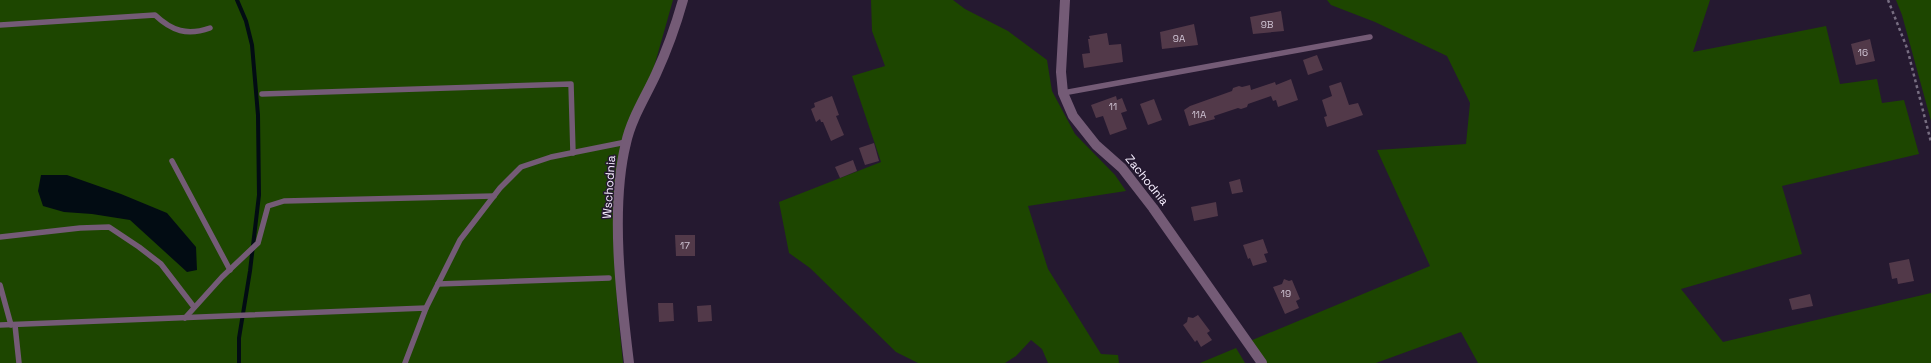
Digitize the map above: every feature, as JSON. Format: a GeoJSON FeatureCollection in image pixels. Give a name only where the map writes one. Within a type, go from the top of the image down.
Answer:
{"type":"FeatureCollection","features":[{"type":"Feature","properties":{"kind":"street","name":"Wschodnia"},"geometry":{"type":"LineString","coordinates":[[629,363],[623,315],[619,232],[620,181],[626,142],[674,31],[683,0]]}},
{"type":"Feature","properties":{"kind":"street","name":"Zachodnia"},"geometry":{"type":"LineString","coordinates":[[1065,0],[1061,72],[1063,93],[1073,116],[1096,145],[1122,168],[1149,202],[1262,363]]}},
{"type":"Feature","properties":{"kind":"lane"},"geometry":{"type":"LineString","coordinates":[[0,25],[155,15],[168,26],[182,31],[198,32],[210,28]]}},
{"type":"Feature","properties":{"kind":"lane"},"geometry":{"type":"LineString","coordinates":[[1063,93],[1370,37]]}},
{"type":"Feature","properties":{"kind":"lane"},"geometry":{"type":"LineString","coordinates":[[262,94],[571,84],[572,153]]}},
{"type":"Feature","properties":{"kind":"lane"},"geometry":{"type":"LineString","coordinates":[[406,363],[426,308],[460,240],[494,196],[521,168],[551,157],[626,142]]}},
{"type":"Feature","properties":{"kind":"lane"},"geometry":{"type":"LineString","coordinates":[[172,162],[230,270]]}},
{"type":"Feature","properties":{"kind":"lane"},"geometry":{"type":"LineString","coordinates":[[184,318],[230,270],[258,244],[268,206],[284,201],[494,196]]}},
{"type":"Feature","properties":{"kind":"lane"},"geometry":{"type":"LineString","coordinates":[[0,237],[80,228],[109,227],[139,247],[160,264],[194,307]]}},
{"type":"Feature","properties":{"kind":"lane"},"geometry":{"type":"LineString","coordinates":[[438,284],[609,278]]}},
{"type":"Feature","properties":{"kind":"lane"},"geometry":{"type":"LineString","coordinates":[[0,285],[13,325],[19,363]]}},
{"type":"Feature","properties":{"kind":"lane"},"geometry":{"type":"LineString","coordinates":[[0,325],[426,308]]}},
{"type":"Feature","properties":{"kind":"path"},"geometry":{"type":"LineString","coordinates":[[1888,0],[1907,48],[1931,142]]}},
{"type":"Feature","properties":{"kind":"green space"},"geometry":{"type":"Polygon","coordinates":[[[0,0],[673,0],[654,67],[632,119],[615,224],[617,304],[623,363],[0,363],[0,0]]]}},
{"type":"Feature","properties":{"kind":"green space"},"geometry":{"type":"Polygon","coordinates":[[[871,0],[953,0],[965,9],[1008,31],[1047,60],[1052,91],[1075,134],[1115,175],[1126,191],[1028,206],[1048,269],[1101,354],[1118,355],[1119,363],[1048,363],[1042,349],[1031,340],[1016,356],[1005,363],[918,363],[896,352],[810,268],[789,253],[779,202],[881,162],[852,76],[885,66],[872,31],[871,0]]]}},
{"type":"Feature","properties":{"kind":"green space"},"geometry":{"type":"Polygon","coordinates":[[[1327,0],[1710,0],[1693,52],[1826,26],[1840,84],[1877,79],[1882,103],[1904,100],[1919,154],[1782,186],[1802,254],[1681,289],[1723,342],[1931,293],[1931,363],[1478,363],[1461,332],[1376,363],[1265,363],[1250,341],[1430,266],[1377,150],[1466,144],[1470,103],[1447,56],[1375,22],[1331,5],[1327,0]]]}},
{"type":"Feature","properties":{"kind":"green space"},"geometry":{"type":"Polygon","coordinates":[[[1896,0],[1931,0],[1931,121],[1902,15],[1896,0]]]}},
{"type":"Feature","properties":{"kind":"green space"},"geometry":{"type":"Polygon","coordinates":[[[1236,348],[1245,363],[1200,363],[1236,348]]]}},
{"type":"Feature","properties":{"kind":"shaded area"},"geometry":{"type":"Polygon","coordinates":[[[41,175],[67,175],[121,194],[167,213],[196,247],[197,270],[187,272],[130,220],[92,214],[64,212],[43,206],[38,191],[41,175]]]}},
{"type":"Feature","properties":{"kind":"building"},"geometry":{"type":"Polygon","coordinates":[[[1281,11],[1284,31],[1253,34],[1250,17],[1281,11]]]}},
{"type":"Feature","properties":{"kind":"building"},"geometry":{"type":"Polygon","coordinates":[[[1194,24],[1198,45],[1162,49],[1160,32],[1194,24]]]}},
{"type":"Feature","properties":{"kind":"building"},"geometry":{"type":"Polygon","coordinates":[[[1107,33],[1109,45],[1121,44],[1123,62],[1084,68],[1082,54],[1090,53],[1089,36],[1107,33]]]}},
{"type":"Feature","properties":{"kind":"building"},"geometry":{"type":"Polygon","coordinates":[[[1870,39],[1875,61],[1856,65],[1851,44],[1870,39]]]}},
{"type":"Feature","properties":{"kind":"building"},"geometry":{"type":"Polygon","coordinates":[[[1317,55],[1323,70],[1308,75],[1303,60],[1317,55]]]}},
{"type":"Feature","properties":{"kind":"building"},"geometry":{"type":"Polygon","coordinates":[[[1291,79],[1298,100],[1278,107],[1276,100],[1273,101],[1271,96],[1248,104],[1247,107],[1241,109],[1238,108],[1214,116],[1215,119],[1189,126],[1184,110],[1190,106],[1232,91],[1233,88],[1239,86],[1242,87],[1250,85],[1251,90],[1275,82],[1276,85],[1291,79]]]}},
{"type":"Feature","properties":{"kind":"building"},"geometry":{"type":"Polygon","coordinates":[[[1341,82],[1349,105],[1358,103],[1363,115],[1327,127],[1324,117],[1327,116],[1322,100],[1332,96],[1329,86],[1341,82]]]}},
{"type":"Feature","properties":{"kind":"building"},"geometry":{"type":"Polygon","coordinates":[[[832,96],[839,115],[836,116],[844,135],[831,141],[823,122],[821,122],[820,119],[816,122],[811,109],[815,107],[814,103],[832,96]]]}},
{"type":"Feature","properties":{"kind":"building"},"geometry":{"type":"Polygon","coordinates":[[[1116,96],[1117,100],[1122,98],[1127,111],[1121,113],[1127,129],[1110,135],[1103,116],[1096,118],[1091,105],[1116,96]]]}},
{"type":"Feature","properties":{"kind":"building"},"geometry":{"type":"Polygon","coordinates":[[[1154,99],[1162,120],[1148,125],[1140,104],[1154,99]]]}},
{"type":"Feature","properties":{"kind":"building"},"geometry":{"type":"Polygon","coordinates":[[[874,143],[879,161],[865,165],[859,148],[874,143]]]}},
{"type":"Feature","properties":{"kind":"building"},"geometry":{"type":"Polygon","coordinates":[[[853,160],[857,171],[840,178],[835,167],[853,160]]]}},
{"type":"Feature","properties":{"kind":"building"},"geometry":{"type":"Polygon","coordinates":[[[1240,179],[1243,192],[1232,194],[1229,182],[1240,179]]]}},
{"type":"Feature","properties":{"kind":"building"},"geometry":{"type":"Polygon","coordinates":[[[1216,202],[1218,216],[1194,221],[1191,207],[1216,202]]]}},
{"type":"Feature","properties":{"kind":"building"},"geometry":{"type":"Polygon","coordinates":[[[675,235],[695,235],[695,256],[676,256],[675,235]]]}},
{"type":"Feature","properties":{"kind":"building"},"geometry":{"type":"Polygon","coordinates":[[[1263,239],[1268,253],[1264,254],[1267,262],[1253,266],[1250,258],[1248,259],[1243,245],[1263,239]]]}},
{"type":"Feature","properties":{"kind":"building"},"geometry":{"type":"Polygon","coordinates":[[[1909,259],[1914,281],[1898,284],[1897,278],[1892,279],[1889,263],[1909,259]]]}},
{"type":"Feature","properties":{"kind":"building"},"geometry":{"type":"Polygon","coordinates":[[[1284,279],[1289,281],[1292,280],[1300,299],[1296,301],[1299,308],[1285,314],[1273,287],[1282,284],[1284,279]]]}},
{"type":"Feature","properties":{"kind":"building"},"geometry":{"type":"Polygon","coordinates":[[[1810,294],[1813,306],[1792,310],[1789,299],[1810,294]]]}},
{"type":"Feature","properties":{"kind":"building"},"geometry":{"type":"Polygon","coordinates":[[[658,303],[673,303],[674,321],[659,322],[658,303]]]}},
{"type":"Feature","properties":{"kind":"building"},"geometry":{"type":"Polygon","coordinates":[[[711,305],[712,321],[698,322],[697,306],[711,305]]]}},
{"type":"Feature","properties":{"kind":"building"},"geometry":{"type":"Polygon","coordinates":[[[1198,315],[1210,331],[1207,333],[1212,340],[1201,347],[1197,340],[1195,342],[1183,325],[1187,322],[1188,317],[1193,318],[1198,315]]]}},
{"type":"Feature","properties":{"kind":"waterway"},"geometry":{"type":"LineString","coordinates":[[237,0],[246,21],[252,45],[258,115],[259,195],[250,271],[239,338],[239,363]]}}]}
